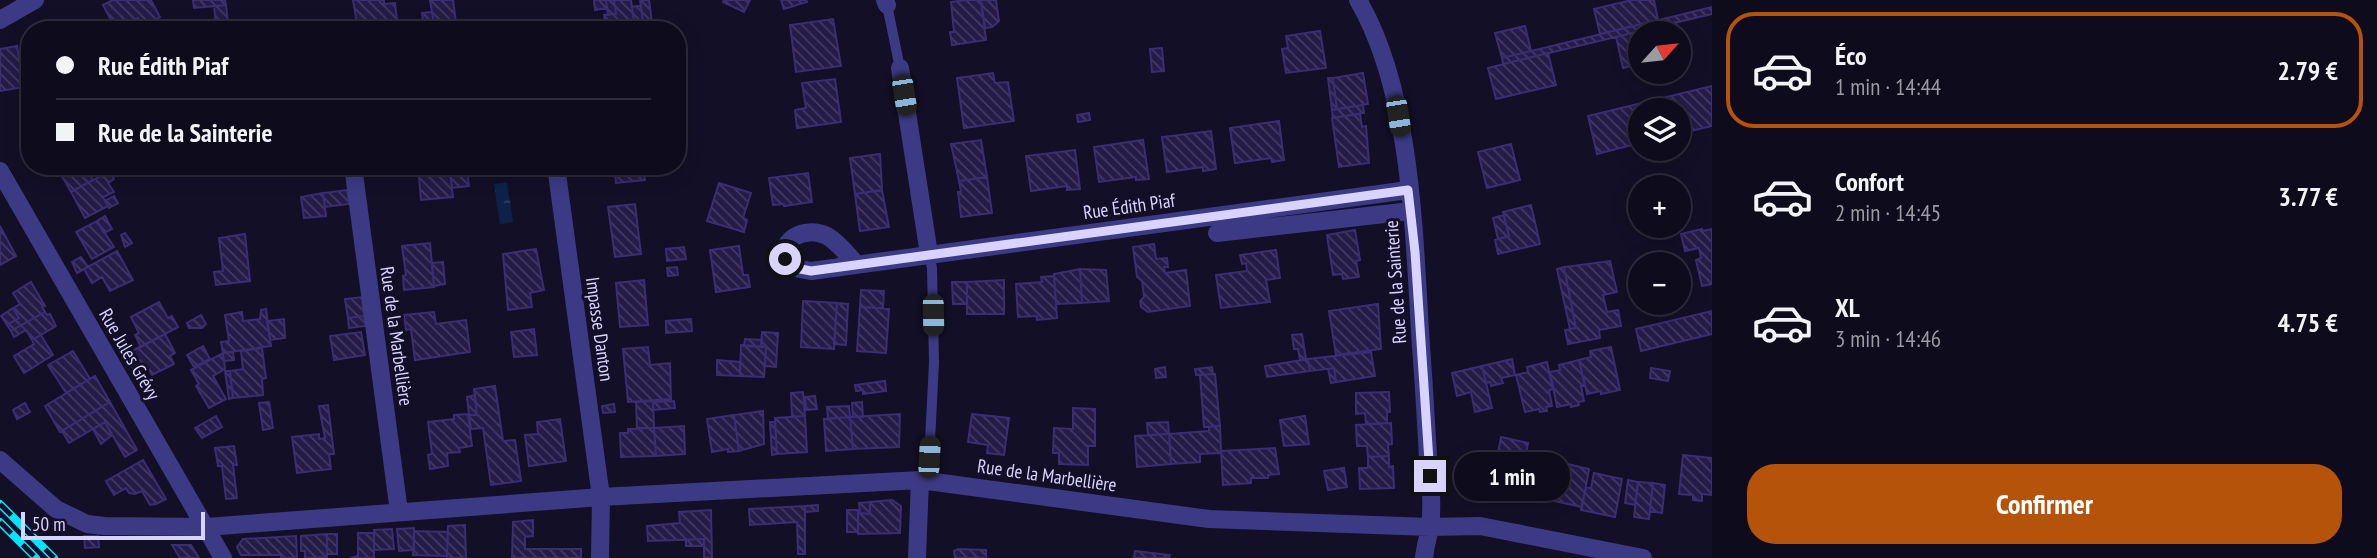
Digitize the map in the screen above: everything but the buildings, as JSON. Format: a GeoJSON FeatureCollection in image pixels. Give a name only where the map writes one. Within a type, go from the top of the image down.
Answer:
{"type":"FeatureCollection","features":[{"type":"Feature","properties":{"kind":"street"},"geometry":{"type":"LineString","coordinates":[[0,20],[35,0]]}},
{"type":"Feature","properties":{"kind":"street","name":"Rue de la Sainterie"},"geometry":{"type":"LineString","coordinates":[[1358,0],[1388,72],[1398,116],[1411,211],[1430,476],[1430,527],[1424,558]]}},
{"type":"Feature","properties":{"kind":"street"},"geometry":{"type":"LineString","coordinates":[[900,68],[929,254]]}},
{"type":"Feature","properties":{"kind":"street","name":"Rue Jules Grévy"},"geometry":{"type":"LineString","coordinates":[[0,171],[223,558]]}},
{"type":"Feature","properties":{"kind":"street","name":"Rue de la Marbellière"},"geometry":{"type":"LineString","coordinates":[[354,175],[399,512]]}},
{"type":"Feature","properties":{"kind":"street","name":"Impasse Danton"},"geometry":{"type":"LineString","coordinates":[[557,175],[601,497],[600,558]]}},
{"type":"Feature","properties":{"kind":"street","name":"Rue Édith Piaf"},"geometry":{"type":"LineString","coordinates":[[856,264],[1408,190]]}},
{"type":"Feature","properties":{"kind":"street"},"geometry":{"type":"LineString","coordinates":[[1217,233],[1411,211]]}},
{"type":"Feature","properties":{"kind":"street","name":"Rue de la Marbellière"},"geometry":{"type":"LineString","coordinates":[[0,460],[56,509],[87,524],[104,526],[206,527],[601,497],[924,480],[1209,519],[1430,527],[1480,526],[1643,558]]}},
{"type":"Feature","properties":{"kind":"street"},"geometry":{"type":"LineString","coordinates":[[916,558],[924,480]]}},
{"type":"Feature","properties":{"kind":"lane"},"geometry":{"type":"LineString","coordinates":[[886,3],[900,68]]}},
{"type":"Feature","properties":{"kind":"lane"},"geometry":{"type":"LineString","coordinates":[[924,480],[934,362],[932,268],[929,254]]}},
{"type":"Feature","properties":{"kind":"water"},"geometry":{"type":"Polygon","coordinates":[[[507,182],[513,222],[500,224],[494,184],[507,182]]]}},
{"type":"Feature","properties":{"kind":"railway"},"geometry":{"type":"LineString","coordinates":[[0,504],[54,558]]}},
{"type":"Feature","properties":{"kind":"railway"},"geometry":{"type":"LineString","coordinates":[[0,522],[36,558]]}},
{"type":"Feature","properties":{"kind":"route"},"geometry":{"type":"LineString","coordinates":[[785,259],[790,267],[811,271],[1408,190],[1415,252],[1430,476]]}}]}
